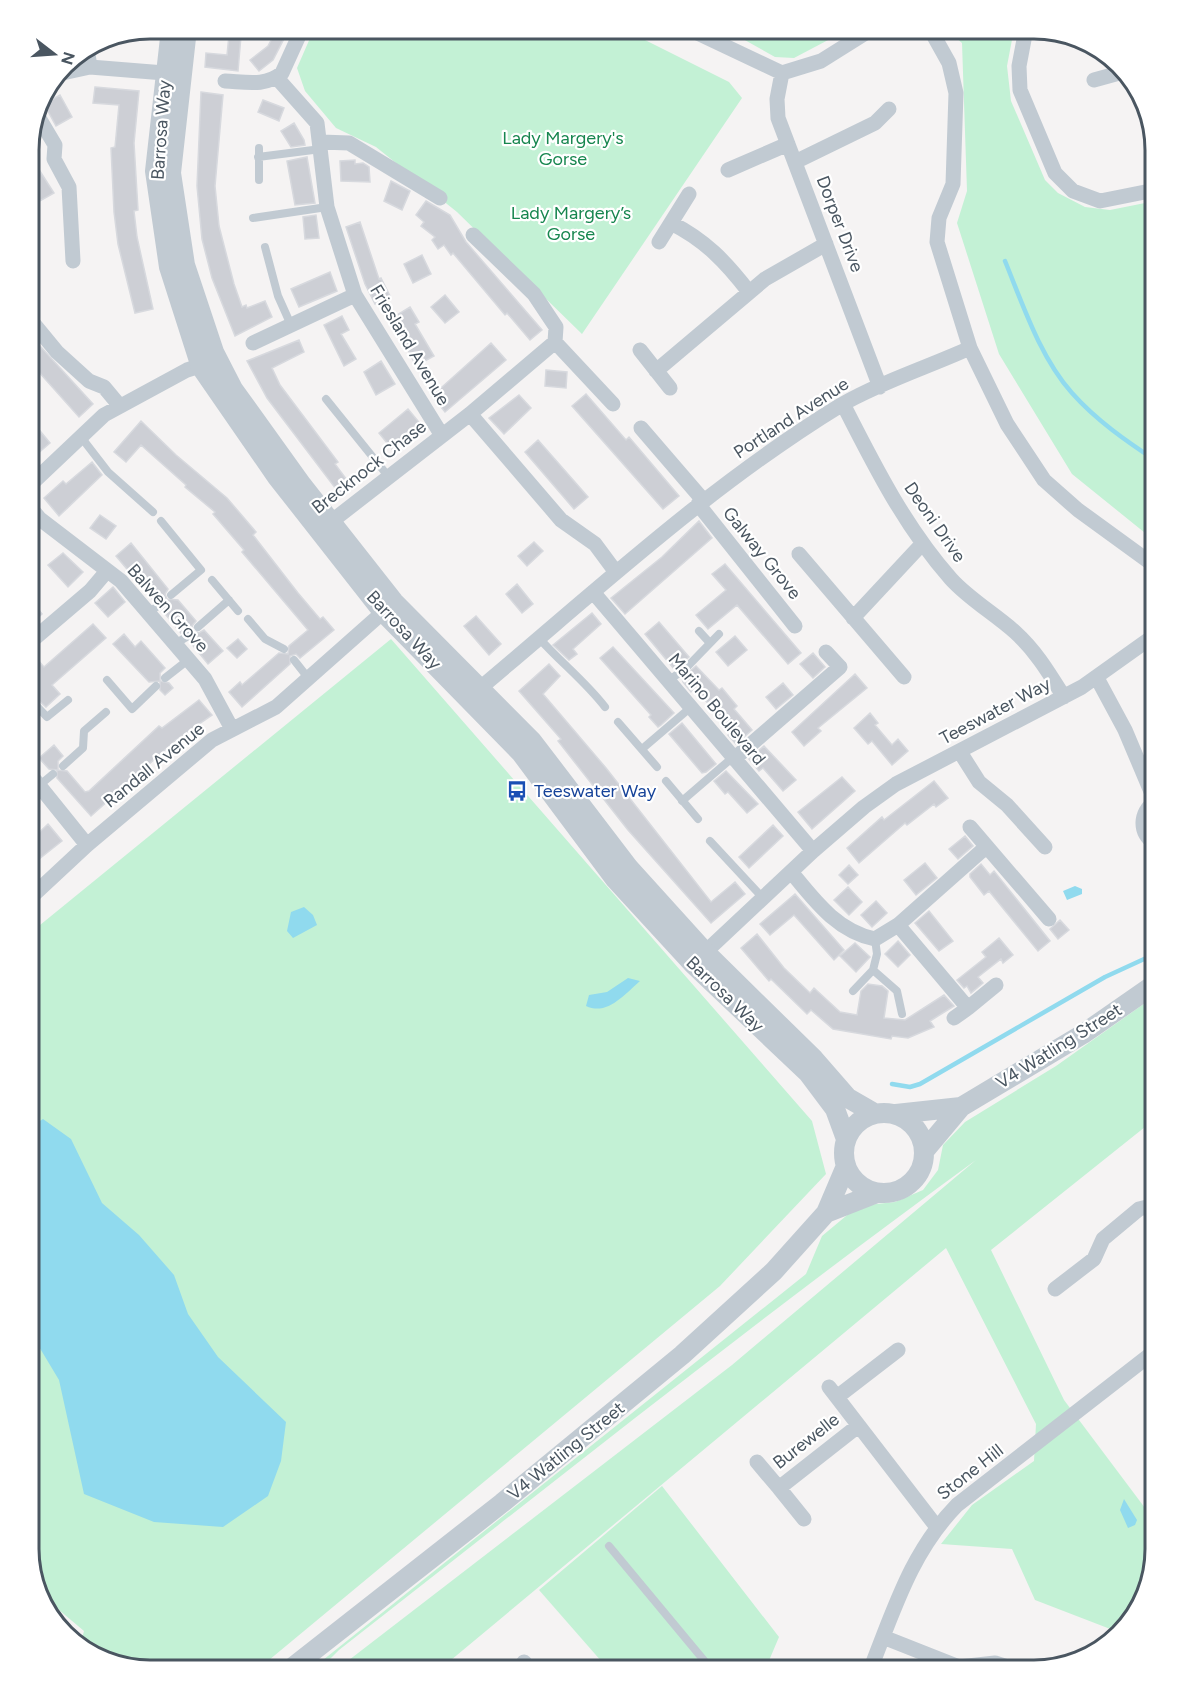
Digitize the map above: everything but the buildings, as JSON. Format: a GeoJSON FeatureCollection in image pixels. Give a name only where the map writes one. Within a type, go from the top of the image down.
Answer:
{"type":"FeatureCollection","features":[{"type":"Feature","properties":{"kind":"street","name":"Barrosa Way"},"geometry":{"type":"LineString","coordinates":[[171,39],[171,173],[185,265],[209,363],[233,388],[325,526],[389,607],[474,693],[532,741],[699,958],[808,1073],[835,1109],[846,1139]]}},
{"type":"Feature","properties":{"kind":"street","name":"Barrosa Way"},"geometry":{"type":"LineString","coordinates":[[172,73],[183,39]]}},
{"type":"Feature","properties":{"kind":"street"},"geometry":{"type":"LineString","coordinates":[[225,81],[264,84],[277,78],[282,73],[297,39]]}},
{"type":"Feature","properties":{"kind":"street"},"geometry":{"type":"LineString","coordinates":[[710,39],[782,73],[821,61],[856,39]]}},
{"type":"Feature","properties":{"kind":"street"},"geometry":{"type":"LineString","coordinates":[[936,39],[949,63],[956,93],[952,184],[939,218],[937,242],[970,348],[1007,424],[1044,480],[1078,510],[1145,559]]}},
{"type":"Feature","properties":{"kind":"street"},"geometry":{"type":"LineString","coordinates":[[1024,39],[1019,66],[1020,90],[1055,173],[1073,191],[1100,201],[1145,192]]}},
{"type":"Feature","properties":{"kind":"street"},"geometry":{"type":"LineString","coordinates":[[89,58],[90,67]]}},
{"type":"Feature","properties":{"kind":"street"},"geometry":{"type":"LineString","coordinates":[[84,68],[172,73]]}},
{"type":"Feature","properties":{"kind":"street","name":"Dorper Drive"},"geometry":{"type":"LineString","coordinates":[[782,73],[777,99],[778,118],[880,387]]}},
{"type":"Feature","properties":{"kind":"street"},"geometry":{"type":"LineString","coordinates":[[1094,81],[1115,74]]}},
{"type":"Feature","properties":{"kind":"street","name":"Friesland Avenue"},"geometry":{"type":"LineString","coordinates":[[277,78],[317,123],[322,145],[327,207],[355,295],[441,434]]}},
{"type":"Feature","properties":{"kind":"street"},"geometry":{"type":"LineString","coordinates":[[795,162],[875,123],[889,109]]}},
{"type":"Feature","properties":{"kind":"street"},"geometry":{"type":"LineString","coordinates":[[42,124],[55,145],[54,159],[69,187],[74,261]]}},
{"type":"Feature","properties":{"kind":"street"},"geometry":{"type":"LineString","coordinates":[[322,145],[349,143],[440,198]]}},
{"type":"Feature","properties":{"kind":"street"},"geometry":{"type":"LineString","coordinates":[[728,170],[788,144]]}},
{"type":"Feature","properties":{"kind":"street"},"geometry":{"type":"LineString","coordinates":[[659,242],[689,194]]}},
{"type":"Feature","properties":{"kind":"street"},"geometry":{"type":"LineString","coordinates":[[671,223],[695,235],[716,251],[749,292]]}},
{"type":"Feature","properties":{"kind":"street"},"geometry":{"type":"LineString","coordinates":[[473,236],[534,294],[556,327],[555,342],[613,404]]}},
{"type":"Feature","properties":{"kind":"street"},"geometry":{"type":"LineString","coordinates":[[656,371],[749,292],[787,264],[826,244]]}},
{"type":"Feature","properties":{"kind":"street"},"geometry":{"type":"LineString","coordinates":[[253,343],[355,295]]}},
{"type":"Feature","properties":{"kind":"street"},"geometry":{"type":"LineString","coordinates":[[39,330],[57,352],[88,381],[104,387],[119,405]]}},
{"type":"Feature","properties":{"kind":"street","name":"Brecknock Chase"},"geometry":{"type":"LineString","coordinates":[[325,526],[441,434],[470,414],[555,342]]}},
{"type":"Feature","properties":{"kind":"street","name":"Portland Avenue"},"geometry":{"type":"LineString","coordinates":[[474,693],[615,571],[700,502],[843,404],[970,348]]}},
{"type":"Feature","properties":{"kind":"street"},"geometry":{"type":"LineString","coordinates":[[640,350],[670,388]]}},
{"type":"Feature","properties":{"kind":"street"},"geometry":{"type":"LineString","coordinates":[[39,477],[119,405],[187,370],[209,363]]}},
{"type":"Feature","properties":{"kind":"street","name":"Deoni Drive"},"geometry":{"type":"LineString","coordinates":[[843,404],[878,472],[922,544],[953,582],[1015,632],[1040,658],[1064,697]]}},
{"type":"Feature","properties":{"kind":"street"},"geometry":{"type":"LineString","coordinates":[[470,414],[561,520],[595,544],[615,571]]}},
{"type":"Feature","properties":{"kind":"street"},"geometry":{"type":"LineString","coordinates":[[641,428],[700,502]]}},
{"type":"Feature","properties":{"kind":"street","name":"Galway Grove"},"geometry":{"type":"LineString","coordinates":[[700,502],[795,626]]}},
{"type":"Feature","properties":{"kind":"street","name":"Balwen Grove"},"geometry":{"type":"LineString","coordinates":[[39,518],[155,608],[181,640],[188,660],[205,679],[232,729]]}},
{"type":"Feature","properties":{"kind":"street"},"geometry":{"type":"LineString","coordinates":[[853,618],[922,544]]}},
{"type":"Feature","properties":{"kind":"street"},"geometry":{"type":"LineString","coordinates":[[799,554],[904,677]]}},
{"type":"Feature","properties":{"kind":"street"},"geometry":{"type":"LineString","coordinates":[[39,634],[90,591],[107,571]]}},
{"type":"Feature","properties":{"kind":"street","name":"Marino Boulevard"},"geometry":{"type":"LineString","coordinates":[[593,592],[813,850]]}},
{"type":"Feature","properties":{"kind":"street","name":"Randall Avenue"},"geometry":{"type":"LineString","coordinates":[[39,890],[87,845],[212,740],[276,707],[389,607]]}},
{"type":"Feature","properties":{"kind":"street","name":"Teeswater Way"},"geometry":{"type":"LineString","coordinates":[[699,958],[792,873],[813,850],[864,807],[896,784],[1064,697],[1097,678],[1145,642]]}},
{"type":"Feature","properties":{"kind":"street"},"geometry":{"type":"LineString","coordinates":[[733,758],[840,667],[826,652]]}},
{"type":"Feature","properties":{"kind":"street"},"geometry":{"type":"LineString","coordinates":[[1097,678],[1145,761]]}},
{"type":"Feature","properties":{"kind":"street"},"geometry":{"type":"LineString","coordinates":[[960,752],[979,782],[1007,805],[1046,847]]}},
{"type":"Feature","properties":{"kind":"street"},"geometry":{"type":"LineString","coordinates":[[39,795],[87,845]]}},
{"type":"Feature","properties":{"kind":"street"},"geometry":{"type":"LineString","coordinates":[[1145,812],[1143,820],[1145,831]]}},
{"type":"Feature","properties":{"kind":"street"},"geometry":{"type":"LineString","coordinates":[[970,827],[1049,919]]}},
{"type":"Feature","properties":{"kind":"street"},"geometry":{"type":"LineString","coordinates":[[792,873],[825,913],[862,937],[875,939],[898,925],[986,847]]}},
{"type":"Feature","properties":{"kind":"street"},"geometry":{"type":"LineString","coordinates":[[898,925],[968,1008]]}},
{"type":"Feature","properties":{"kind":"street","name":"Barrosa Way"},"geometry":{"type":"LineString","coordinates":[[699,958],[814,1059],[848,1098],[874,1113]]}},
{"type":"Feature","properties":{"kind":"street"},"geometry":{"type":"LineString","coordinates":[[954,1018],[996,985]]}},
{"type":"Feature","properties":{"kind":"street","name":"V4 Watling Street"},"geometry":{"type":"LineString","coordinates":[[925,1150],[961,1107],[1083,1034],[1145,991]]}},
{"type":"Feature","properties":{"kind":"street","name":"V4 Watling Street"},"geometry":{"type":"LineString","coordinates":[[896,1114],[961,1107]]}},
{"type":"Feature","properties":{"kind":"street"},"geometry":{"type":"LineString","coordinates":[[874,1113],[896,1114],[905,1118],[919,1132],[925,1150],[921,1171],[915,1180],[897,1191],[877,1193],[855,1181],[846,1166],[844,1148],[846,1139],[857,1123],[874,1113]]}},
{"type":"Feature","properties":{"kind":"street","name":"V4 Watling Street"},"geometry":{"type":"LineString","coordinates":[[301,1660],[502,1503],[682,1355],[774,1271],[826,1213],[846,1166]]}},
{"type":"Feature","properties":{"kind":"street","name":"V4 Watling Street"},"geometry":{"type":"LineString","coordinates":[[826,1213],[877,1193]]}},
{"type":"Feature","properties":{"kind":"street"},"geometry":{"type":"LineString","coordinates":[[1055,1289],[1094,1259],[1103,1239],[1138,1209],[1145,1207]]}},
{"type":"Feature","properties":{"kind":"street","name":"Burewelle"},"geometry":{"type":"LineString","coordinates":[[897,1350],[833,1392],[936,1526]]}},
{"type":"Feature","properties":{"kind":"street","name":"Stone Hill"},"geometry":{"type":"LineString","coordinates":[[874,1660],[916,1557],[936,1526],[957,1505],[1145,1359]]}},
{"type":"Feature","properties":{"kind":"street","name":"Burewelle"},"geometry":{"type":"LineString","coordinates":[[779,1488],[858,1426]]}},
{"type":"Feature","properties":{"kind":"street","name":"Burewelle"},"geometry":{"type":"LineString","coordinates":[[757,1462],[804,1519]]}},
{"type":"Feature","properties":{"kind":"street"},"geometry":{"type":"LineString","coordinates":[[883,1637],[941,1660]]}},
{"type":"Feature","properties":{"kind":"lane"},"geometry":{"type":"LineString","coordinates":[[258,158],[322,145]]}},
{"type":"Feature","properties":{"kind":"lane"},"geometry":{"type":"LineString","coordinates":[[258,180],[259,148]]}},
{"type":"Feature","properties":{"kind":"lane"},"geometry":{"type":"LineString","coordinates":[[253,218],[327,207]]}},
{"type":"Feature","properties":{"kind":"lane"},"geometry":{"type":"LineString","coordinates":[[266,247],[278,296],[291,325]]}},
{"type":"Feature","properties":{"kind":"lane"},"geometry":{"type":"LineString","coordinates":[[326,399],[388,476]]}},
{"type":"Feature","properties":{"kind":"lane"},"geometry":{"type":"LineString","coordinates":[[81,437],[108,472],[153,512]]}},
{"type":"Feature","properties":{"kind":"lane"},"geometry":{"type":"LineString","coordinates":[[161,521],[201,570],[171,595]]}},
{"type":"Feature","properties":{"kind":"lane"},"geometry":{"type":"LineString","coordinates":[[212,580],[238,611]]}},
{"type":"Feature","properties":{"kind":"lane"},"geometry":{"type":"LineString","coordinates":[[198,627],[229,600]]}},
{"type":"Feature","properties":{"kind":"lane"},"geometry":{"type":"LineString","coordinates":[[248,619],[265,639],[284,649]]}},
{"type":"Feature","properties":{"kind":"lane"},"geometry":{"type":"LineString","coordinates":[[699,631],[709,642]]}},
{"type":"Feature","properties":{"kind":"lane"},"geometry":{"type":"LineString","coordinates":[[668,681],[686,668],[709,642],[720,634]]}},
{"type":"Feature","properties":{"kind":"lane"},"geometry":{"type":"LineString","coordinates":[[538,637],[564,666],[586,682],[605,707]]}},
{"type":"Feature","properties":{"kind":"lane"},"geometry":{"type":"LineString","coordinates":[[165,678],[188,660]]}},
{"type":"Feature","properties":{"kind":"lane"},"geometry":{"type":"LineString","coordinates":[[294,660],[309,679]]}},
{"type":"Feature","properties":{"kind":"lane"},"geometry":{"type":"LineString","coordinates":[[107,680],[132,709],[156,686]]}},
{"type":"Feature","properties":{"kind":"lane"},"geometry":{"type":"LineString","coordinates":[[39,709],[47,717],[68,700]]}},
{"type":"Feature","properties":{"kind":"lane"},"geometry":{"type":"LineString","coordinates":[[642,749],[690,708]]}},
{"type":"Feature","properties":{"kind":"lane"},"geometry":{"type":"LineString","coordinates":[[63,766],[83,748],[84,731],[106,712]]}},
{"type":"Feature","properties":{"kind":"lane"},"geometry":{"type":"LineString","coordinates":[[618,722],[657,767]]}},
{"type":"Feature","properties":{"kind":"lane"},"geometry":{"type":"LineString","coordinates":[[682,801],[733,758]]}},
{"type":"Feature","properties":{"kind":"lane"},"geometry":{"type":"LineString","coordinates":[[39,786],[53,774]]}},
{"type":"Feature","properties":{"kind":"lane"},"geometry":{"type":"LineString","coordinates":[[666,781],[698,819]]}},
{"type":"Feature","properties":{"kind":"lane"},"geometry":{"type":"LineString","coordinates":[[710,841],[763,898]]}},
{"type":"Feature","properties":{"kind":"lane"},"geometry":{"type":"LineString","coordinates":[[853,991],[873,970],[877,954],[875,939]]}},
{"type":"Feature","properties":{"kind":"lane"},"geometry":{"type":"LineString","coordinates":[[873,970],[897,991],[902,1014]]}},
{"type":"Feature","properties":{"kind":"lane"},"geometry":{"type":"LineString","coordinates":[[609,1546],[704,1660]]}},
{"type":"Feature","properties":{"kind":"green space","name":"Lady Margery's Gorse"},"geometry":{"type":"Polygon","coordinates":[[[310,39],[643,39],[729,82],[742,98],[582,334],[457,212],[376,147],[336,128],[305,91],[297,68],[310,39]]]}},
{"type":"Feature","properties":{"kind":"green space"},"geometry":{"type":"Polygon","coordinates":[[[743,39],[830,39],[794,58],[775,57],[743,39]]]}},
{"type":"Feature","properties":{"kind":"green space"},"geometry":{"type":"Polygon","coordinates":[[[957,39],[1012,39],[1007,66],[1011,101],[1045,180],[1058,193],[1085,207],[1110,210],[1145,203],[1145,533],[1072,474],[999,354],[957,223],[967,191],[962,43],[957,39]]]}},
{"type":"Feature","properties":{"kind":"green space"},"geometry":{"type":"Polygon","coordinates":[[[391,639],[812,1121],[826,1174],[720,1286],[269,1660],[142,1660],[114,1654],[82,1637],[84,1631],[55,1607],[47,1592],[40,1564],[39,926],[391,639]]]}},
{"type":"Feature","properties":{"kind":"green space"},"geometry":{"type":"Polygon","coordinates":[[[1145,1003],[1145,1127],[991,1250],[1064,1400],[1145,1508],[1145,1549],[1141,1578],[1130,1605],[1111,1629],[1035,1600],[1012,1549],[941,1544],[972,1505],[1034,1461],[1036,1424],[946,1248],[451,1660],[349,1660],[732,1365],[976,1160],[655,1402],[329,1660],[323,1660],[806,1274],[822,1236],[858,1206],[895,1202],[923,1190],[938,1170],[943,1145],[965,1122],[1056,1066],[1145,1003]]]}},
{"type":"Feature","properties":{"kind":"green space"},"geometry":{"type":"Polygon","coordinates":[[[662,1486],[779,1637],[769,1660],[600,1660],[539,1590],[662,1486]]]}},
{"type":"Feature","properties":{"kind":"water"},"geometry":{"type":"Polygon","coordinates":[[[1075,886],[1082,889],[1082,894],[1067,900],[1063,891],[1075,886]]]}},
{"type":"Feature","properties":{"kind":"water"},"geometry":{"type":"Polygon","coordinates":[[[304,907],[313,915],[317,925],[293,938],[287,931],[291,912],[304,907]]]}},
{"type":"Feature","properties":{"kind":"water"},"geometry":{"type":"Polygon","coordinates":[[[628,978],[640,981],[615,1002],[601,1008],[586,1006],[589,995],[607,992],[628,978]]]}},
{"type":"Feature","properties":{"kind":"water"},"geometry":{"type":"Polygon","coordinates":[[[43,1119],[71,1139],[102,1203],[139,1235],[174,1275],[188,1314],[218,1357],[286,1422],[281,1461],[268,1496],[223,1527],[154,1522],[84,1494],[59,1380],[39,1347],[39,1122],[43,1119]]]}},
{"type":"Feature","properties":{"kind":"water"},"geometry":{"type":"Polygon","coordinates":[[[1124,1499],[1137,1520],[1135,1525],[1128,1528],[1120,1510],[1124,1499]]]}},
{"type":"Feature","properties":{"kind":"waterway"},"geometry":{"type":"LineString","coordinates":[[1005,261],[1041,347],[1061,379],[1081,403],[1101,421],[1145,453]]}},
{"type":"Feature","properties":{"kind":"waterway"},"geometry":{"type":"LineString","coordinates":[[892,1084],[910,1087],[920,1084],[1105,977],[1145,959]]}},
{"type":"Feature","properties":{"kind":"place","name":"Teeswater Way"},"geometry":{"type":"Point","coordinates":[517,791]}},
{"type":"Feature","properties":{"kind":"park label","name":"Lady Margery’s Gorse"},"geometry":{"type":"Point","coordinates":[571,223]}}]}
